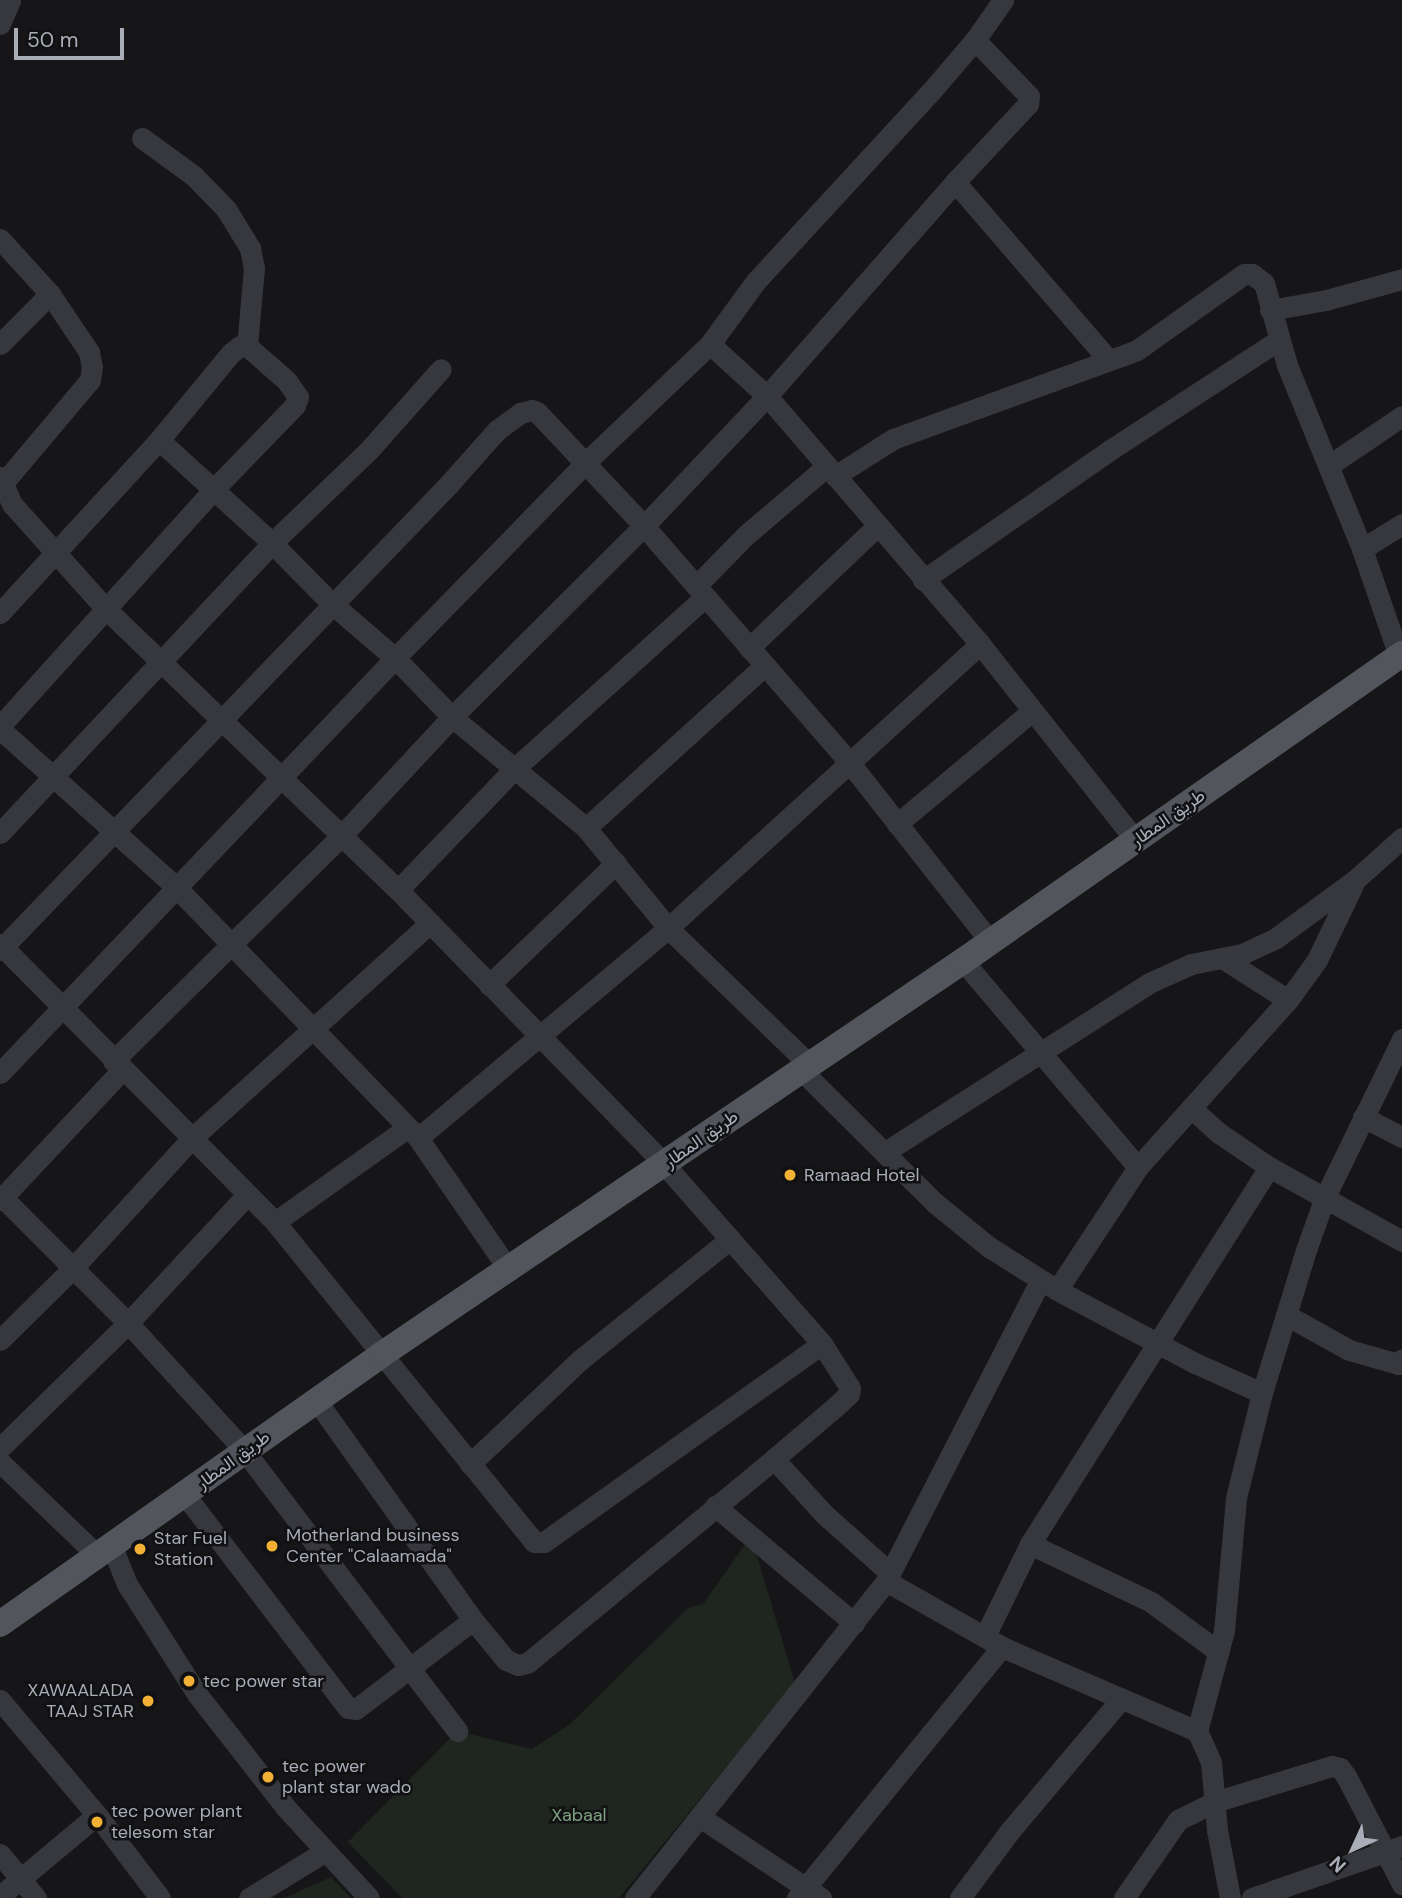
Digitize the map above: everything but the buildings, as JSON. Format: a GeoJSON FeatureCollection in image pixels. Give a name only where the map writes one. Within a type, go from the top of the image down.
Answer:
{"type":"FeatureCollection","features":[{"type":"Feature","properties":{"kind":"main road","name":"طريق المطار"},"geometry":{"type":"LineString","coordinates":[[0,1625],[381,1355],[804,1066],[963,961],[1400,655]]}},
{"type":"Feature","properties":{"kind":"street"},"geometry":{"type":"LineString","coordinates":[[0,24],[10,0]]}},
{"type":"Feature","properties":{"kind":"street"},"geometry":{"type":"LineString","coordinates":[[0,1073],[61,1005],[281,775],[584,464],[710,344],[756,281],[975,40],[1003,0]]}},
{"type":"Feature","properties":{"kind":"street"},"geometry":{"type":"LineString","coordinates":[[457,1731],[244,1450],[128,1324],[1,1197],[228,944],[342,835],[452,717],[644,526],[766,396],[1030,100],[975,40]]}},
{"type":"Feature","properties":{"kind":"street"},"geometry":{"type":"LineString","coordinates":[[142,138],[194,176],[226,209],[250,247],[254,268],[247,346]]}},
{"type":"Feature","properties":{"kind":"street"},"geometry":{"type":"LineString","coordinates":[[955,182],[1108,359]]}},
{"type":"Feature","properties":{"kind":"street"},"geometry":{"type":"LineString","coordinates":[[0,239],[50,294],[89,352],[92,366],[90,380],[1,482],[12,505],[106,609],[398,890],[664,1164],[822,1344],[847,1382],[849,1394],[527,1663],[518,1665],[506,1660],[473,1620],[317,1401]]}},
{"type":"Feature","properties":{"kind":"street"},"geometry":{"type":"LineString","coordinates":[[398,890],[514,769],[700,592],[746,535],[830,472],[893,439],[1137,350],[1244,274],[1258,276],[1264,283],[1279,340],[1362,549],[1400,655]]}},
{"type":"Feature","properties":{"kind":"street"},"geometry":{"type":"LineString","coordinates":[[1270,310],[1326,300],[1402,279]]}},
{"type":"Feature","properties":{"kind":"street"},"geometry":{"type":"LineString","coordinates":[[0,344],[50,294]]}},
{"type":"Feature","properties":{"kind":"street"},"geometry":{"type":"LineString","coordinates":[[923,580],[1110,450],[1279,340]]}},
{"type":"Feature","properties":{"kind":"street"},"geometry":{"type":"LineString","coordinates":[[710,344],[766,396],[876,527],[980,644],[1136,841]]}},
{"type":"Feature","properties":{"kind":"street"},"geometry":{"type":"LineString","coordinates":[[0,613],[159,440],[231,352],[240,346],[247,346],[287,381],[298,397],[288,415],[214,489],[0,727],[52,779],[133,845],[175,886],[412,1133],[509,1270]]}},
{"type":"Feature","properties":{"kind":"street"},"geometry":{"type":"LineString","coordinates":[[0,833],[272,543],[369,450],[441,369]]}},
{"type":"Feature","properties":{"kind":"street"},"geometry":{"type":"LineString","coordinates":[[822,1344],[544,1542],[534,1542],[275,1222],[246,1196],[192,1138],[1,947],[449,484],[497,430],[520,413],[537,412],[644,526],[849,762],[990,941]]}},
{"type":"Feature","properties":{"kind":"street"},"geometry":{"type":"LineString","coordinates":[[1328,466],[1402,416]]}},
{"type":"Feature","properties":{"kind":"street"},"geometry":{"type":"LineString","coordinates":[[159,440],[272,543],[331,603],[395,658],[452,717],[586,828],[668,928],[946,1212],[989,1247],[1048,1285],[1158,1344],[1262,1393]]}},
{"type":"Feature","properties":{"kind":"street"},"geometry":{"type":"LineString","coordinates":[[1362,549],[1402,524]]}},
{"type":"Feature","properties":{"kind":"street"},"geometry":{"type":"LineString","coordinates":[[749,648],[876,527]]}},
{"type":"Feature","properties":{"kind":"street"},"geometry":{"type":"LineString","coordinates":[[275,1222],[412,1133],[540,1038],[668,928],[980,644]]}},
{"type":"Feature","properties":{"kind":"street"},"geometry":{"type":"LineString","coordinates":[[586,828],[764,666]]}},
{"type":"Feature","properties":{"kind":"street"},"geometry":{"type":"LineString","coordinates":[[897,824],[1032,710]]}},
{"type":"Feature","properties":{"kind":"street"},"geometry":{"type":"LineString","coordinates":[[885,1152],[1149,983],[1191,964],[1222,958],[1276,938],[1355,880],[1402,838]]}},
{"type":"Feature","properties":{"kind":"street"},"geometry":{"type":"LineString","coordinates":[[489,985],[616,863]]}},
{"type":"Feature","properties":{"kind":"street"},"geometry":{"type":"LineString","coordinates":[[635,1898],[855,1623],[888,1576],[1048,1285],[1138,1167],[1288,1000],[1317,960],[1355,880]]}},
{"type":"Feature","properties":{"kind":"street"},"geometry":{"type":"LineString","coordinates":[[0,1339],[72,1269],[192,1138],[430,923]]}},
{"type":"Feature","properties":{"kind":"street"},"geometry":{"type":"LineString","coordinates":[[1222,958],[1288,1000]]}},
{"type":"Feature","properties":{"kind":"street"},"geometry":{"type":"LineString","coordinates":[[963,961],[1138,1167]]}},
{"type":"Feature","properties":{"kind":"street"},"geometry":{"type":"LineString","coordinates":[[1230,1898],[1214,1802],[1211,1762],[1197,1731],[1219,1651],[1227,1607],[1236,1498],[1262,1393],[1325,1197],[1402,1039]]}},
{"type":"Feature","properties":{"kind":"street"},"geometry":{"type":"LineString","coordinates":[[1191,1108],[1219,1133],[1269,1167],[1402,1241]]}},
{"type":"Feature","properties":{"kind":"street"},"geometry":{"type":"LineString","coordinates":[[1363,1117],[1402,1137]]}},
{"type":"Feature","properties":{"kind":"street"},"geometry":{"type":"LineString","coordinates":[[699,1817],[808,1895],[993,1642],[1030,1544],[1269,1167]]}},
{"type":"Feature","properties":{"kind":"street"},"geometry":{"type":"LineString","coordinates":[[0,1448],[128,1324],[246,1196]]}},
{"type":"Feature","properties":{"kind":"street"},"geometry":{"type":"LineString","coordinates":[[470,1464],[580,1360],[730,1239]]}},
{"type":"Feature","properties":{"kind":"street"},"geometry":{"type":"LineString","coordinates":[[1288,1316],[1349,1350],[1398,1364],[1402,1359]]}},
{"type":"Feature","properties":{"kind":"street"},"geometry":{"type":"LineString","coordinates":[[774,1459],[824,1514],[888,1576],[993,1642],[1120,1700],[1197,1731]]}},
{"type":"Feature","properties":{"kind":"street"},"geometry":{"type":"LineString","coordinates":[[0,1462],[105,1552],[197,1694],[324,1852],[369,1898]]}},
{"type":"Feature","properties":{"kind":"street"},"geometry":{"type":"LineString","coordinates":[[186,1495],[348,1708],[356,1709],[473,1620]]}},
{"type":"Feature","properties":{"kind":"street"},"geometry":{"type":"LineString","coordinates":[[715,1506],[855,1623]]}},
{"type":"Feature","properties":{"kind":"street"},"geometry":{"type":"LineString","coordinates":[[1030,1544],[1151,1602],[1219,1651]]}},
{"type":"Feature","properties":{"kind":"street"},"geometry":{"type":"LineString","coordinates":[[0,1700],[97,1815],[160,1898]]}},
{"type":"Feature","properties":{"kind":"street"},"geometry":{"type":"LineString","coordinates":[[960,1898],[1009,1832],[1120,1700]]}},
{"type":"Feature","properties":{"kind":"street"},"geometry":{"type":"LineString","coordinates":[[1124,1898],[1178,1820],[1214,1802],[1332,1766],[1340,1769],[1346,1776],[1394,1850],[1402,1884]]}},
{"type":"Feature","properties":{"kind":"street"},"geometry":{"type":"LineString","coordinates":[[0,1896],[97,1815]]}},
{"type":"Feature","properties":{"kind":"street"},"geometry":{"type":"LineString","coordinates":[[1252,1898],[1394,1850]]}},
{"type":"Feature","properties":{"kind":"street"},"geometry":{"type":"LineString","coordinates":[[249,1898],[324,1852]]}},
{"type":"Feature","properties":{"kind":"street"},"geometry":{"type":"LineString","coordinates":[[0,1854],[36,1898]]}},
{"type":"Feature","properties":{"kind":"green space","name":"Xabaal"},"geometry":{"type":"Polygon","coordinates":[[[751,1536],[795,1683],[619,1898],[402,1898],[348,1842],[457,1731],[532,1749],[569,1725],[688,1608],[703,1604],[751,1536]]]}},
{"type":"Feature","properties":{"kind":"green space"},"geometry":{"type":"Polygon","coordinates":[[[331,1877],[351,1898],[284,1898],[331,1877]]]}},
{"type":"Feature","properties":{"kind":"place","name":"Ramaad Hotel"},"geometry":{"type":"Point","coordinates":[790,1175]}},
{"type":"Feature","properties":{"kind":"place","name":"Motherland business Center \"Calaamada\""},"geometry":{"type":"Point","coordinates":[272,1546]}},
{"type":"Feature","properties":{"kind":"place","name":"Star Fuel Station"},"geometry":{"type":"Point","coordinates":[140,1549]}},
{"type":"Feature","properties":{"kind":"place","name":"tec power star"},"geometry":{"type":"Point","coordinates":[189,1681]}},
{"type":"Feature","properties":{"kind":"place","name":"XAWAALADA TAAJ STAR"},"geometry":{"type":"Point","coordinates":[148,1701]}},
{"type":"Feature","properties":{"kind":"place","name":"tec power plant star wado"},"geometry":{"type":"Point","coordinates":[268,1777]}},
{"type":"Feature","properties":{"kind":"place","name":"tec power plant telesom star"},"geometry":{"type":"Point","coordinates":[97,1822]}}]}
